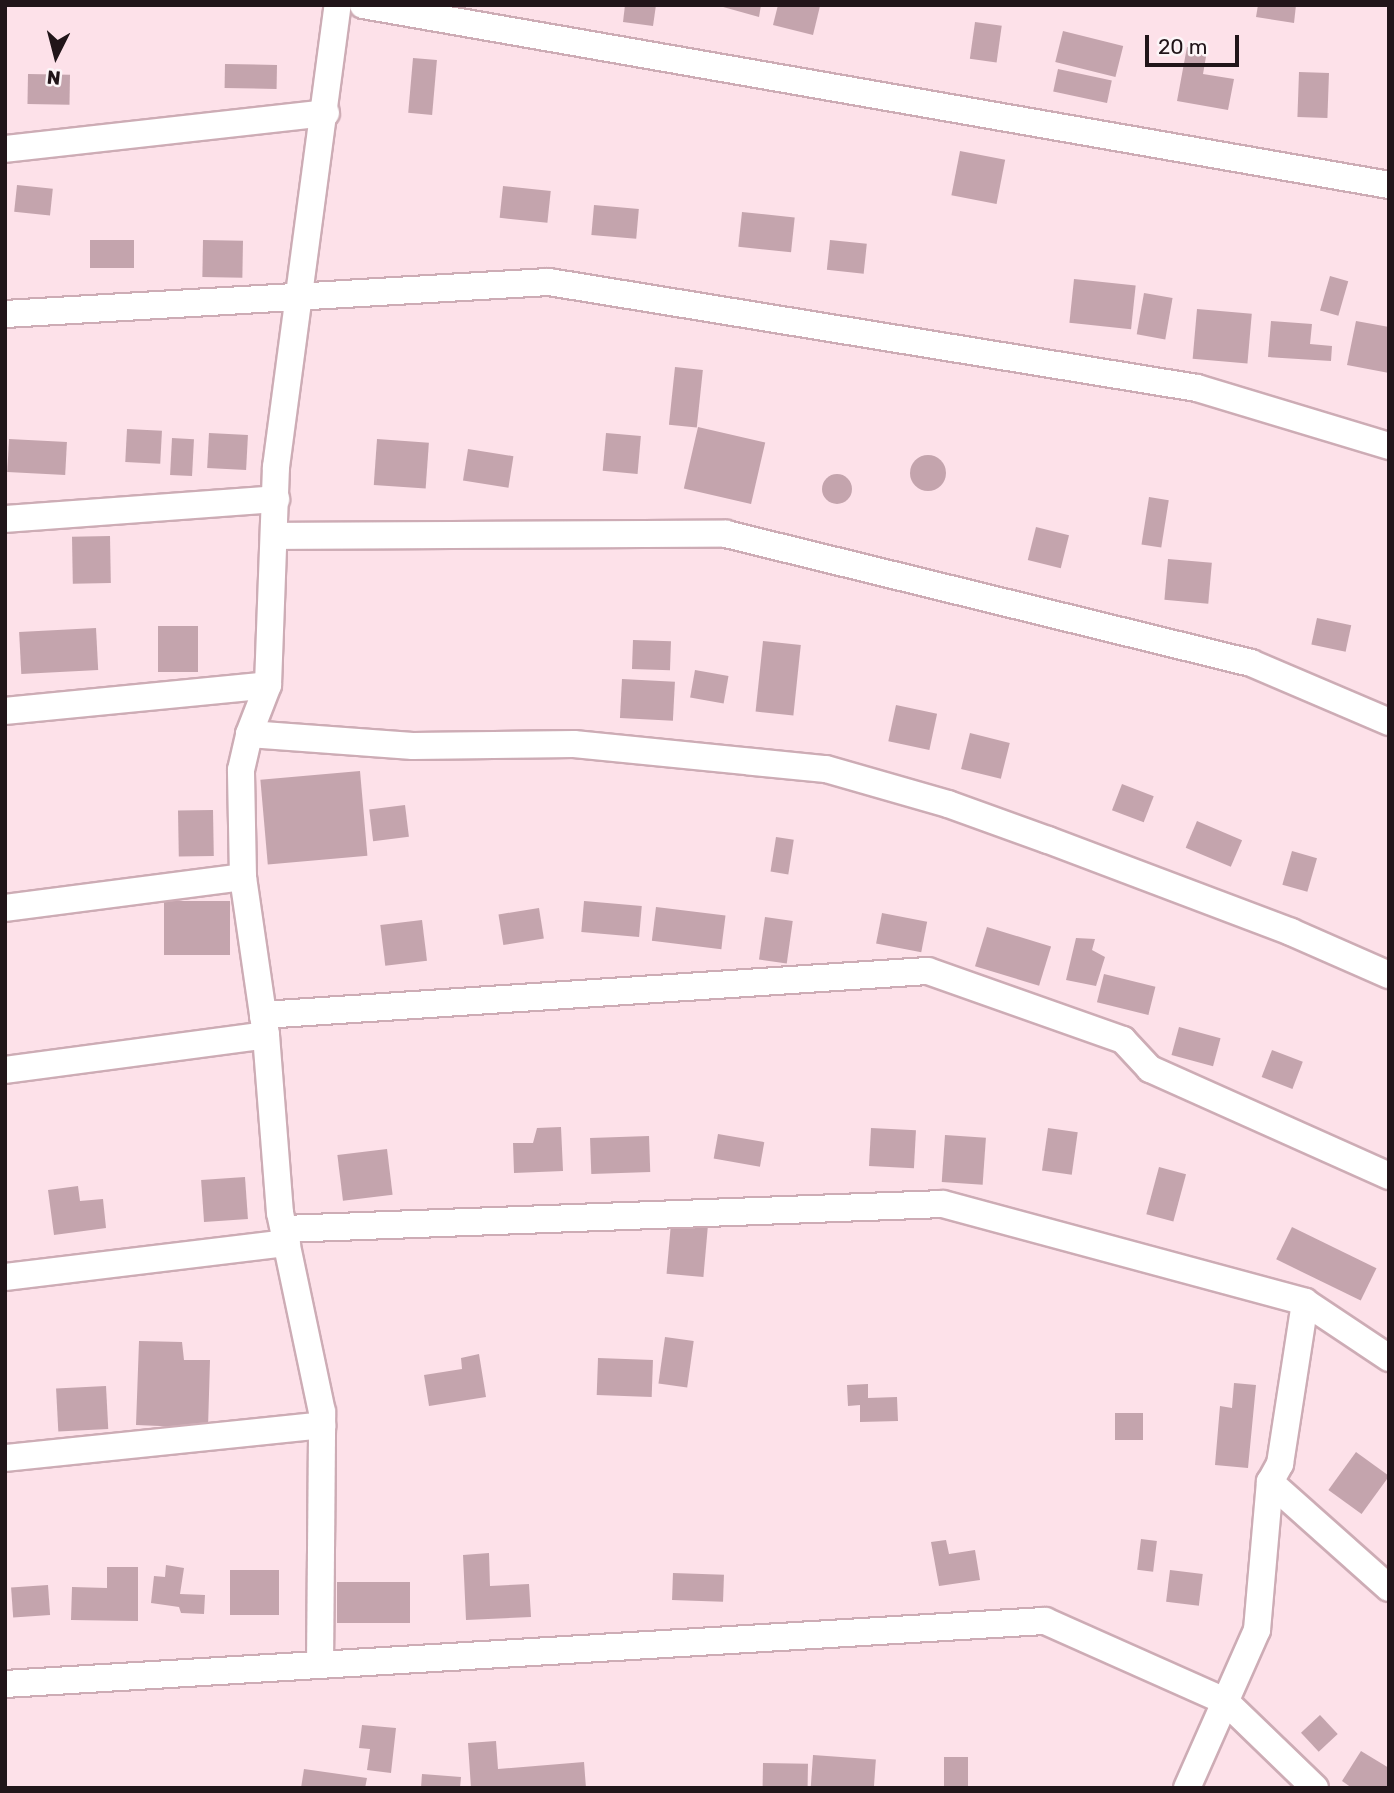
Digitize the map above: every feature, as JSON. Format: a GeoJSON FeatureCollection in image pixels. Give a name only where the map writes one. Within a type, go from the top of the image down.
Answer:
{"type":"FeatureCollection","features":[{"type":"Feature","properties":{"kind":"street"},"geometry":{"type":"LineString","coordinates":[[320,1665],[322,1412],[285,1236],[265,1025],[243,877],[240,770],[249,734],[268,685],[276,467],[326,113],[338,5]]}},
{"type":"Feature","properties":{"kind":"street"},"geometry":{"type":"LineString","coordinates":[[363,5],[1389,185]]}},
{"type":"Feature","properties":{"kind":"street"},"geometry":{"type":"LineString","coordinates":[[5,149],[326,113]]}},
{"type":"Feature","properties":{"kind":"street"},"geometry":{"type":"LineString","coordinates":[[5,314],[549,282],[1197,388],[1389,446]]}},
{"type":"Feature","properties":{"kind":"street"},"geometry":{"type":"LineString","coordinates":[[5,519],[276,499]]}},
{"type":"Feature","properties":{"kind":"street"},"geometry":{"type":"LineString","coordinates":[[274,536],[726,534],[1251,663],[1389,722]]}},
{"type":"Feature","properties":{"kind":"street"},"geometry":{"type":"LineString","coordinates":[[5,711],[268,685]]}},
{"type":"Feature","properties":{"kind":"street"},"geometry":{"type":"LineString","coordinates":[[249,734],[413,746],[575,744],[826,769],[948,804],[1048,840],[1291,932],[1389,975]]}},
{"type":"Feature","properties":{"kind":"street"},"geometry":{"type":"LineString","coordinates":[[5,908],[243,877]]}},
{"type":"Feature","properties":{"kind":"street"},"geometry":{"type":"LineString","coordinates":[[5,1070],[265,1025],[928,971],[1123,1040],[1150,1069],[1389,1176]]}},
{"type":"Feature","properties":{"kind":"street"},"geometry":{"type":"LineString","coordinates":[[5,1277],[285,1236],[943,1204],[1305,1302],[1389,1358]]}},
{"type":"Feature","properties":{"kind":"street"},"geometry":{"type":"LineString","coordinates":[[1187,1788],[1256,1630],[1270,1482],[1280,1464],[1305,1302]]}},
{"type":"Feature","properties":{"kind":"street"},"geometry":{"type":"LineString","coordinates":[[5,1458],[322,1425]]}},
{"type":"Feature","properties":{"kind":"street"},"geometry":{"type":"LineString","coordinates":[[1270,1482],[1389,1588]]}},
{"type":"Feature","properties":{"kind":"street"},"geometry":{"type":"LineString","coordinates":[[5,1684],[1045,1621],[1226,1701],[1314,1788]]}},
{"type":"Feature","properties":{"kind":"building"},"geometry":{"type":"Polygon","coordinates":[[[625,5],[656,5],[653,26],[623,22],[625,5]]]}},
{"type":"Feature","properties":{"kind":"building"},"geometry":{"type":"Polygon","coordinates":[[[716,5],[761,5],[759,17],[716,5]]]}},
{"type":"Feature","properties":{"kind":"building"},"geometry":{"type":"Polygon","coordinates":[[[778,5],[820,6],[813,35],[773,25],[778,5]]]}},
{"type":"Feature","properties":{"kind":"building"},"geometry":{"type":"Polygon","coordinates":[[[1258,5],[1296,5],[1294,23],[1256,17],[1258,5]]]}},
{"type":"Feature","properties":{"kind":"building"},"geometry":{"type":"Polygon","coordinates":[[[975,22],[1002,26],[997,62],[970,59],[975,22]]]}},
{"type":"Feature","properties":{"kind":"building"},"geometry":{"type":"Polygon","coordinates":[[[1063,31],[1123,46],[1115,77],[1055,62],[1063,31]]]}},
{"type":"Feature","properties":{"kind":"building"},"geometry":{"type":"Polygon","coordinates":[[[1187,47],[1207,51],[1203,74],[1234,79],[1228,110],[1177,101],[1187,47]]]}},
{"type":"Feature","properties":{"kind":"building"},"geometry":{"type":"Polygon","coordinates":[[[413,58],[437,60],[432,115],[408,113],[413,58]]]}},
{"type":"Feature","properties":{"kind":"building"},"geometry":{"type":"Polygon","coordinates":[[[225,64],[277,65],[277,89],[225,88],[225,64]]]}},
{"type":"Feature","properties":{"kind":"building"},"geometry":{"type":"Polygon","coordinates":[[[1058,69],[1112,80],[1107,103],[1053,91],[1058,69]]]}},
{"type":"Feature","properties":{"kind":"building"},"geometry":{"type":"Polygon","coordinates":[[[1299,72],[1329,73],[1327,118],[1297,117],[1299,72]]]}},
{"type":"Feature","properties":{"kind":"building"},"geometry":{"type":"Polygon","coordinates":[[[28,74],[70,75],[69,105],[27,104],[28,74]]]}},
{"type":"Feature","properties":{"kind":"building"},"geometry":{"type":"Polygon","coordinates":[[[960,151],[1005,160],[997,204],[951,195],[960,151]]]}},
{"type":"Feature","properties":{"kind":"building"},"geometry":{"type":"Polygon","coordinates":[[[17,185],[53,189],[50,216],[14,212],[17,185]]]}},
{"type":"Feature","properties":{"kind":"building"},"geometry":{"type":"Polygon","coordinates":[[[503,186],[551,191],[547,223],[500,218],[503,186]]]}},
{"type":"Feature","properties":{"kind":"building"},"geometry":{"type":"Polygon","coordinates":[[[594,205],[639,209],[636,239],[591,235],[594,205]]]}},
{"type":"Feature","properties":{"kind":"building"},"geometry":{"type":"Polygon","coordinates":[[[742,212],[795,218],[791,252],[738,247],[742,212]]]}},
{"type":"Feature","properties":{"kind":"building"},"geometry":{"type":"Polygon","coordinates":[[[90,240],[134,240],[134,268],[90,268],[90,240]]]}},
{"type":"Feature","properties":{"kind":"building"},"geometry":{"type":"Polygon","coordinates":[[[203,240],[243,241],[242,278],[202,277],[203,240]]]}},
{"type":"Feature","properties":{"kind":"building"},"geometry":{"type":"Polygon","coordinates":[[[830,240],[867,244],[864,274],[827,270],[830,240]]]}},
{"type":"Feature","properties":{"kind":"building"},"geometry":{"type":"Polygon","coordinates":[[[1330,276],[1348,281],[1338,316],[1320,311],[1330,276]]]}},
{"type":"Feature","properties":{"kind":"building"},"geometry":{"type":"Polygon","coordinates":[[[1074,279],[1136,285],[1131,329],[1069,323],[1074,279]]]}},
{"type":"Feature","properties":{"kind":"building"},"geometry":{"type":"Polygon","coordinates":[[[1144,293],[1173,298],[1165,339],[1137,334],[1144,293]]]}},
{"type":"Feature","properties":{"kind":"building"},"geometry":{"type":"Polygon","coordinates":[[[1197,309],[1252,314],[1247,364],[1193,359],[1197,309]]]}},
{"type":"Feature","properties":{"kind":"building"},"geometry":{"type":"Polygon","coordinates":[[[1271,321],[1312,324],[1310,344],[1332,346],[1331,361],[1268,357],[1271,321]]]}},
{"type":"Feature","properties":{"kind":"building"},"geometry":{"type":"Polygon","coordinates":[[[1356,321],[1389,327],[1389,373],[1347,365],[1356,321]]]}},
{"type":"Feature","properties":{"kind":"building"},"geometry":{"type":"Polygon","coordinates":[[[675,367],[703,370],[697,428],[669,425],[675,367]]]}},
{"type":"Feature","properties":{"kind":"building"},"geometry":{"type":"Polygon","coordinates":[[[698,427],[765,443],[751,504],[684,488],[698,427]]]}},
{"type":"Feature","properties":{"kind":"building"},"geometry":{"type":"Polygon","coordinates":[[[127,429],[162,431],[160,464],[125,462],[127,429]]]}},
{"type":"Feature","properties":{"kind":"building"},"geometry":{"type":"Polygon","coordinates":[[[209,433],[248,435],[246,470],[207,468],[209,433]]]}},
{"type":"Feature","properties":{"kind":"building"},"geometry":{"type":"Polygon","coordinates":[[[606,433],[641,436],[638,474],[603,471],[606,433]]]}},
{"type":"Feature","properties":{"kind":"building"},"geometry":{"type":"Polygon","coordinates":[[[172,438],[194,439],[192,476],[170,475],[172,438]]]}},
{"type":"Feature","properties":{"kind":"building"},"geometry":{"type":"Polygon","coordinates":[[[9,439],[67,442],[65,475],[7,472],[9,439]]]}},
{"type":"Feature","properties":{"kind":"building"},"geometry":{"type":"Polygon","coordinates":[[[377,439],[429,443],[426,489],[374,485],[377,439]]]}},
{"type":"Feature","properties":{"kind":"building"},"geometry":{"type":"Polygon","coordinates":[[[468,449],[513,456],[508,488],[463,481],[468,449]]]}},
{"type":"Feature","properties":{"kind":"building"},"geometry":{"type":"Polygon","coordinates":[[[928,455],[941,460],[946,473],[941,486],[928,491],[915,486],[910,473],[915,460],[928,455]]]}},
{"type":"Feature","properties":{"kind":"building"},"geometry":{"type":"Polygon","coordinates":[[[837,474],[848,478],[852,489],[848,500],[837,504],[826,500],[822,489],[826,478],[837,474]]]}},
{"type":"Feature","properties":{"kind":"building"},"geometry":{"type":"Polygon","coordinates":[[[1149,497],[1169,500],[1161,548],[1141,544],[1149,497]]]}},
{"type":"Feature","properties":{"kind":"building"},"geometry":{"type":"Polygon","coordinates":[[[1036,527],[1069,535],[1061,568],[1028,560],[1036,527]]]}},
{"type":"Feature","properties":{"kind":"building"},"geometry":{"type":"Polygon","coordinates":[[[110,536],[111,583],[73,584],[72,537],[110,536]]]}},
{"type":"Feature","properties":{"kind":"building"},"geometry":{"type":"Polygon","coordinates":[[[1168,559],[1212,563],[1208,604],[1164,600],[1168,559]]]}},
{"type":"Feature","properties":{"kind":"building"},"geometry":{"type":"Polygon","coordinates":[[[1317,618],[1351,625],[1346,652],[1311,644],[1317,618]]]}},
{"type":"Feature","properties":{"kind":"building"},"geometry":{"type":"Polygon","coordinates":[[[158,626],[198,626],[198,672],[158,672],[158,626]]]}},
{"type":"Feature","properties":{"kind":"building"},"geometry":{"type":"Polygon","coordinates":[[[96,628],[98,670],[21,674],[19,632],[96,628]]]}},
{"type":"Feature","properties":{"kind":"building"},"geometry":{"type":"Polygon","coordinates":[[[633,640],[671,641],[670,670],[632,669],[633,640]]]}},
{"type":"Feature","properties":{"kind":"building"},"geometry":{"type":"Polygon","coordinates":[[[763,641],[801,645],[793,716],[756,712],[763,641]]]}},
{"type":"Feature","properties":{"kind":"building"},"geometry":{"type":"Polygon","coordinates":[[[695,670],[728,676],[724,703],[690,698],[695,670]]]}},
{"type":"Feature","properties":{"kind":"building"},"geometry":{"type":"Polygon","coordinates":[[[622,679],[675,682],[673,721],[620,718],[622,679]]]}},
{"type":"Feature","properties":{"kind":"building"},"geometry":{"type":"Polygon","coordinates":[[[896,705],[937,714],[929,750],[888,741],[896,705]]]}},
{"type":"Feature","properties":{"kind":"building"},"geometry":{"type":"Polygon","coordinates":[[[970,733],[1010,743],[1001,779],[961,769],[970,733]]]}},
{"type":"Feature","properties":{"kind":"building"},"geometry":{"type":"Polygon","coordinates":[[[360,771],[367,856],[268,864],[260,780],[360,771]]]}},
{"type":"Feature","properties":{"kind":"building"},"geometry":{"type":"Polygon","coordinates":[[[1122,784],[1154,796],[1144,822],[1112,810],[1122,784]]]}},
{"type":"Feature","properties":{"kind":"building"},"geometry":{"type":"Polygon","coordinates":[[[405,805],[409,837],[373,841],[369,809],[405,805]]]}},
{"type":"Feature","properties":{"kind":"building"},"geometry":{"type":"Polygon","coordinates":[[[213,810],[214,856],[179,857],[178,811],[213,810]]]}},
{"type":"Feature","properties":{"kind":"building"},"geometry":{"type":"Polygon","coordinates":[[[1197,821],[1242,840],[1231,867],[1186,848],[1197,821]]]}},
{"type":"Feature","properties":{"kind":"building"},"geometry":{"type":"Polygon","coordinates":[[[776,837],[794,840],[788,874],[771,872],[776,837]]]}},
{"type":"Feature","properties":{"kind":"building"},"geometry":{"type":"Polygon","coordinates":[[[1292,851],[1317,858],[1307,892],[1282,885],[1292,851]]]}},
{"type":"Feature","properties":{"kind":"building"},"geometry":{"type":"Polygon","coordinates":[[[164,901],[230,901],[230,955],[164,955],[164,901]]]}},
{"type":"Feature","properties":{"kind":"building"},"geometry":{"type":"Polygon","coordinates":[[[584,901],[642,906],[639,937],[581,932],[584,901]]]}},
{"type":"Feature","properties":{"kind":"building"},"geometry":{"type":"Polygon","coordinates":[[[656,907],[725,916],[721,949],[652,941],[656,907]]]}},
{"type":"Feature","properties":{"kind":"building"},"geometry":{"type":"Polygon","coordinates":[[[539,908],[544,939],[503,945],[499,914],[539,908]]]}},
{"type":"Feature","properties":{"kind":"building"},"geometry":{"type":"Polygon","coordinates":[[[882,913],[927,922],[921,952],[876,943],[882,913]]]}},
{"type":"Feature","properties":{"kind":"building"},"geometry":{"type":"Polygon","coordinates":[[[765,917],[793,921],[787,963],[759,960],[765,917]]]}},
{"type":"Feature","properties":{"kind":"building"},"geometry":{"type":"Polygon","coordinates":[[[422,920],[427,961],[385,966],[380,925],[422,920]]]}},
{"type":"Feature","properties":{"kind":"building"},"geometry":{"type":"Polygon","coordinates":[[[987,927],[1051,947],[1039,986],[975,966],[987,927]]]}},
{"type":"Feature","properties":{"kind":"building"},"geometry":{"type":"Polygon","coordinates":[[[1076,938],[1095,939],[1092,950],[1105,957],[1096,986],[1066,980],[1076,938]]]}},
{"type":"Feature","properties":{"kind":"building"},"geometry":{"type":"Polygon","coordinates":[[[1104,974],[1155,987],[1148,1015],[1097,1002],[1104,974]]]}},
{"type":"Feature","properties":{"kind":"building"},"geometry":{"type":"Polygon","coordinates":[[[1179,1027],[1221,1038],[1213,1066],[1171,1055],[1179,1027]]]}},
{"type":"Feature","properties":{"kind":"building"},"geometry":{"type":"Polygon","coordinates":[[[1272,1050],[1303,1062],[1292,1089],[1262,1077],[1272,1050]]]}},
{"type":"Feature","properties":{"kind":"building"},"geometry":{"type":"Polygon","coordinates":[[[561,1127],[563,1171],[514,1173],[513,1143],[533,1143],[537,1128],[561,1127]]]}},
{"type":"Feature","properties":{"kind":"building"},"geometry":{"type":"Polygon","coordinates":[[[871,1128],[916,1130],[914,1168],[869,1166],[871,1128]]]}},
{"type":"Feature","properties":{"kind":"building"},"geometry":{"type":"Polygon","coordinates":[[[1048,1128],[1078,1132],[1072,1175],[1042,1171],[1048,1128]]]}},
{"type":"Feature","properties":{"kind":"building"},"geometry":{"type":"Polygon","coordinates":[[[718,1134],[764,1142],[760,1167],[714,1159],[718,1134]]]}},
{"type":"Feature","properties":{"kind":"building"},"geometry":{"type":"Polygon","coordinates":[[[945,1135],[986,1138],[983,1185],[942,1182],[945,1135]]]}},
{"type":"Feature","properties":{"kind":"building"},"geometry":{"type":"Polygon","coordinates":[[[649,1136],[650,1172],[591,1174],[590,1138],[649,1136]]]}},
{"type":"Feature","properties":{"kind":"building"},"geometry":{"type":"Polygon","coordinates":[[[387,1149],[393,1195],[343,1201],[337,1155],[387,1149]]]}},
{"type":"Feature","properties":{"kind":"building"},"geometry":{"type":"Polygon","coordinates":[[[1159,1167],[1186,1174],[1173,1222],[1146,1214],[1159,1167]]]}},
{"type":"Feature","properties":{"kind":"building"},"geometry":{"type":"Polygon","coordinates":[[[245,1177],[248,1219],[204,1222],[201,1180],[245,1177]]]}},
{"type":"Feature","properties":{"kind":"building"},"geometry":{"type":"Polygon","coordinates":[[[78,1186],[80,1201],[103,1199],[106,1228],[54,1235],[48,1190],[78,1186]]]}},
{"type":"Feature","properties":{"kind":"building"},"geometry":{"type":"Polygon","coordinates":[[[671,1223],[708,1226],[703,1277],[667,1274],[671,1223]]]}},
{"type":"Feature","properties":{"kind":"building"},"geometry":{"type":"Polygon","coordinates":[[[1292,1227],[1376,1268],[1361,1301],[1276,1259],[1292,1227]]]}},
{"type":"Feature","properties":{"kind":"building"},"geometry":{"type":"Polygon","coordinates":[[[665,1337],[694,1341],[687,1388],[658,1384],[665,1337]]]}},
{"type":"Feature","properties":{"kind":"building"},"geometry":{"type":"Polygon","coordinates":[[[139,1341],[182,1342],[184,1360],[210,1360],[208,1428],[136,1425],[139,1341]]]}},
{"type":"Feature","properties":{"kind":"building"},"geometry":{"type":"Polygon","coordinates":[[[479,1354],[486,1397],[429,1406],[424,1375],[462,1369],[461,1358],[479,1354]]]}},
{"type":"Feature","properties":{"kind":"building"},"geometry":{"type":"Polygon","coordinates":[[[598,1358],[653,1360],[652,1397],[597,1395],[598,1358]]]}},
{"type":"Feature","properties":{"kind":"building"},"geometry":{"type":"Polygon","coordinates":[[[1234,1383],[1256,1385],[1248,1468],[1215,1465],[1220,1406],[1232,1408],[1234,1383]]]}},
{"type":"Feature","properties":{"kind":"building"},"geometry":{"type":"Polygon","coordinates":[[[868,1384],[868,1398],[897,1397],[898,1421],[860,1422],[860,1405],[848,1406],[847,1385],[868,1384]]]}},
{"type":"Feature","properties":{"kind":"building"},"geometry":{"type":"Polygon","coordinates":[[[106,1386],[108,1429],[58,1432],[56,1389],[106,1386]]]}},
{"type":"Feature","properties":{"kind":"building"},"geometry":{"type":"Polygon","coordinates":[[[1115,1413],[1143,1413],[1143,1440],[1115,1440],[1115,1413]]]}},
{"type":"Feature","properties":{"kind":"building"},"geometry":{"type":"Polygon","coordinates":[[[1356,1452],[1389,1476],[1362,1514],[1328,1490],[1356,1452]]]}},
{"type":"Feature","properties":{"kind":"building"},"geometry":{"type":"Polygon","coordinates":[[[1141,1539],[1157,1541],[1153,1572],[1137,1570],[1141,1539]]]}},
{"type":"Feature","properties":{"kind":"building"},"geometry":{"type":"Polygon","coordinates":[[[946,1540],[949,1554],[975,1550],[980,1580],[939,1586],[931,1542],[946,1540]]]}},
{"type":"Feature","properties":{"kind":"building"},"geometry":{"type":"Polygon","coordinates":[[[489,1553],[490,1586],[529,1584],[531,1617],[466,1620],[463,1555],[489,1553]]]}},
{"type":"Feature","properties":{"kind":"building"},"geometry":{"type":"Polygon","coordinates":[[[166,1565],[184,1568],[180,1594],[205,1595],[204,1614],[181,1613],[179,1607],[151,1603],[154,1576],[165,1577],[166,1565]]]}},
{"type":"Feature","properties":{"kind":"building"},"geometry":{"type":"Polygon","coordinates":[[[107,1567],[138,1567],[138,1621],[71,1620],[72,1587],[107,1588],[107,1567]]]}},
{"type":"Feature","properties":{"kind":"building"},"geometry":{"type":"Polygon","coordinates":[[[230,1570],[279,1570],[279,1615],[230,1615],[230,1570]]]}},
{"type":"Feature","properties":{"kind":"building"},"geometry":{"type":"Polygon","coordinates":[[[1170,1570],[1203,1574],[1199,1606],[1166,1602],[1170,1570]]]}},
{"type":"Feature","properties":{"kind":"building"},"geometry":{"type":"Polygon","coordinates":[[[673,1573],[724,1575],[723,1602],[672,1600],[673,1573]]]}},
{"type":"Feature","properties":{"kind":"building"},"geometry":{"type":"Polygon","coordinates":[[[337,1582],[410,1582],[410,1623],[337,1623],[337,1582]]]}},
{"type":"Feature","properties":{"kind":"building"},"geometry":{"type":"Polygon","coordinates":[[[48,1585],[50,1615],[13,1618],[11,1588],[48,1585]]]}},
{"type":"Feature","properties":{"kind":"building"},"geometry":{"type":"Polygon","coordinates":[[[1320,1715],[1338,1734],[1319,1752],[1301,1733],[1320,1715]]]}},
{"type":"Feature","properties":{"kind":"building"},"geometry":{"type":"Polygon","coordinates":[[[362,1725],[396,1728],[391,1773],[367,1770],[370,1749],[359,1748],[362,1725]]]}},
{"type":"Feature","properties":{"kind":"building"},"geometry":{"type":"Polygon","coordinates":[[[496,1741],[498,1769],[584,1762],[586,1788],[471,1788],[468,1743],[496,1741]]]}},
{"type":"Feature","properties":{"kind":"building"},"geometry":{"type":"Polygon","coordinates":[[[1361,1751],[1389,1768],[1389,1788],[1352,1788],[1342,1781],[1361,1751]]]}},
{"type":"Feature","properties":{"kind":"building"},"geometry":{"type":"Polygon","coordinates":[[[813,1755],[876,1759],[874,1788],[811,1788],[813,1755]]]}},
{"type":"Feature","properties":{"kind":"building"},"geometry":{"type":"Polygon","coordinates":[[[944,1757],[968,1757],[968,1788],[944,1788],[944,1757]]]}},
{"type":"Feature","properties":{"kind":"building"},"geometry":{"type":"Polygon","coordinates":[[[763,1763],[808,1764],[808,1788],[763,1788],[763,1763]]]}},
{"type":"Feature","properties":{"kind":"building"},"geometry":{"type":"Polygon","coordinates":[[[304,1769],[367,1778],[365,1788],[301,1788],[304,1769]]]}},
{"type":"Feature","properties":{"kind":"building"},"geometry":{"type":"Polygon","coordinates":[[[422,1774],[461,1777],[460,1788],[421,1788],[422,1774]]]}}]}
